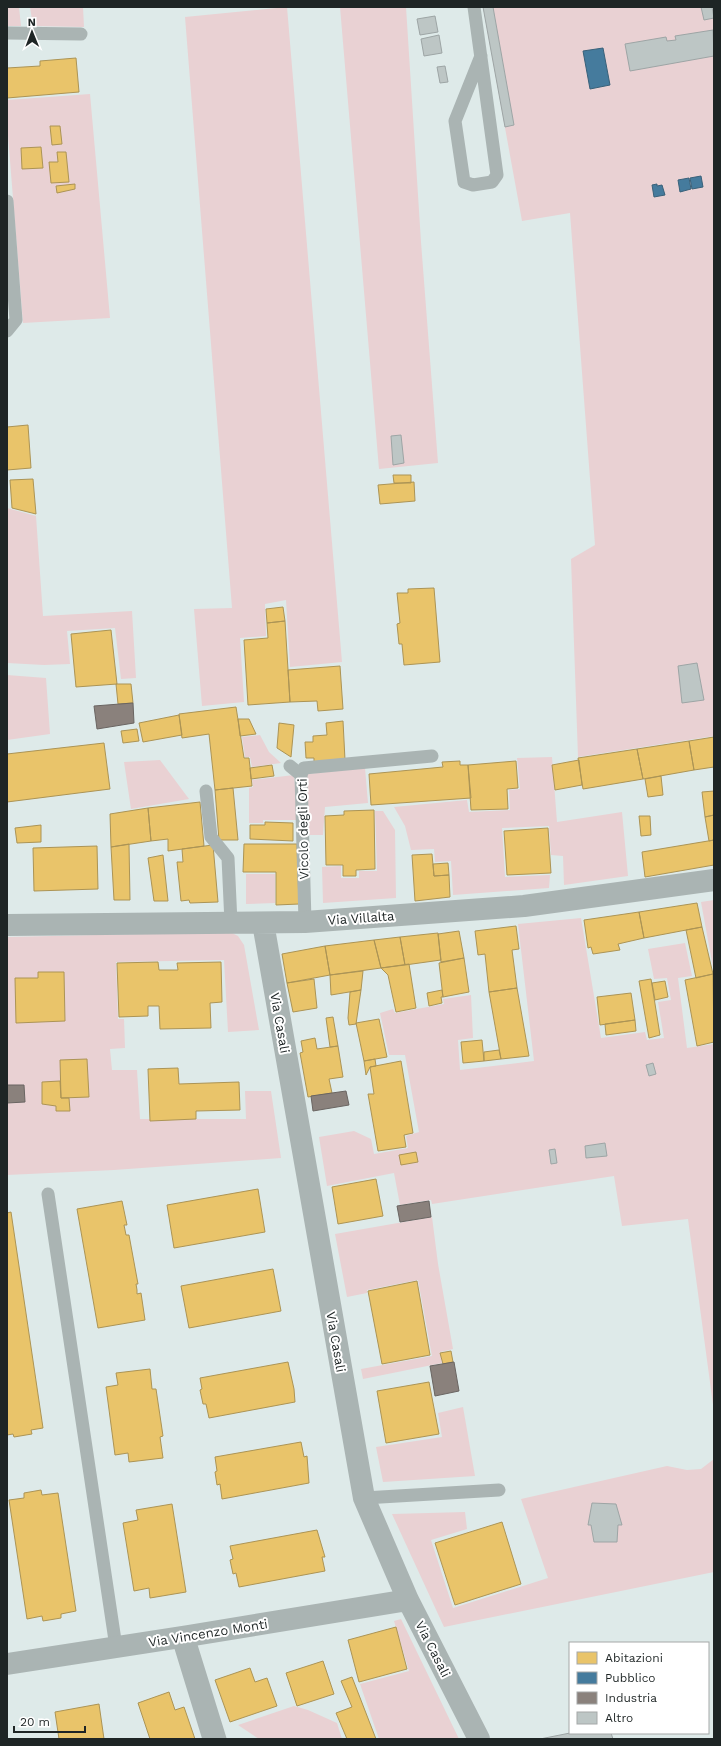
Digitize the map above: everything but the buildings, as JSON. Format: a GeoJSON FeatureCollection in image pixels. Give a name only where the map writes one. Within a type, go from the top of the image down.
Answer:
{"type":"FeatureCollection","features":[{"type":"Feature","properties":{"kind":"street","name":"Via Villalta"},"geometry":{"type":"LineString","coordinates":[[7,925],[306,922],[524,906],[714,880]]}},
{"type":"Feature","properties":{"kind":"street","name":"Via Casali"},"geometry":{"type":"LineString","coordinates":[[263,923],[364,1498],[408,1600],[479,1739]]}},
{"type":"Feature","properties":{"kind":"street","name":"Via Vincenzo Monti"},"geometry":{"type":"LineString","coordinates":[[7,1664],[408,1600]]}},
{"type":"Feature","properties":{"kind":"lane"},"geometry":{"type":"LineString","coordinates":[[474,7],[481,56],[497,175],[492,182],[473,185],[464,182],[455,121],[481,56]]}},
{"type":"Feature","properties":{"kind":"lane"},"geometry":{"type":"LineString","coordinates":[[7,33],[81,34]]}},
{"type":"Feature","properties":{"kind":"lane"},"geometry":{"type":"LineString","coordinates":[[7,201],[16,320],[7,331]]}},
{"type":"Feature","properties":{"kind":"lane","name":"Vicolo degli Orti"},"geometry":{"type":"LineString","coordinates":[[306,922],[301,775],[304,768],[432,756]]}},
{"type":"Feature","properties":{"kind":"lane"},"geometry":{"type":"LineString","coordinates":[[290,766],[301,775]]}},
{"type":"Feature","properties":{"kind":"lane"},"geometry":{"type":"LineString","coordinates":[[206,791],[211,837],[228,858],[230,923]]}},
{"type":"Feature","properties":{"kind":"lane"},"geometry":{"type":"LineString","coordinates":[[48,1194],[116,1647]]}},
{"type":"Feature","properties":{"kind":"lane"},"geometry":{"type":"LineString","coordinates":[[364,1498],[499,1490]]}},
{"type":"Feature","properties":{"kind":"lane"},"geometry":{"type":"LineString","coordinates":[[183,1637],[209,1739]]}},
{"type":"Feature","properties":{"kind":"lane"},"geometry":{"type":"LineString","coordinates":[[183,1637],[220,1739]]}},
{"type":"Feature","properties":{"kind":"shaded area"},"geometry":{"type":"Polygon","coordinates":[[[7,7],[19,7],[21,26],[7,26],[7,7]]]}},
{"type":"Feature","properties":{"kind":"shaded area"},"geometry":{"type":"Polygon","coordinates":[[[30,7],[83,7],[84,27],[33,26],[30,7]]]}},
{"type":"Feature","properties":{"kind":"shaded area"},"geometry":{"type":"Polygon","coordinates":[[[287,7],[342,662],[290,667],[286,600],[265,604],[266,636],[240,638],[244,702],[202,706],[194,609],[232,608],[185,17],[287,7]]]}},
{"type":"Feature","properties":{"kind":"shaded area"},"geometry":{"type":"Polygon","coordinates":[[[340,7],[406,7],[421,242],[438,463],[379,469],[340,7]]]}},
{"type":"Feature","properties":{"kind":"shaded area"},"geometry":{"type":"Polygon","coordinates":[[[483,7],[714,7],[714,736],[578,757],[571,559],[595,545],[570,213],[522,221],[483,7]]]}},
{"type":"Feature","properties":{"kind":"shaded area"},"geometry":{"type":"Polygon","coordinates":[[[90,94],[110,318],[23,323],[7,123],[7,100],[90,94]]]}},
{"type":"Feature","properties":{"kind":"shaded area"},"geometry":{"type":"Polygon","coordinates":[[[7,508],[36,516],[43,616],[132,611],[136,678],[121,679],[115,628],[67,631],[70,664],[44,665],[7,663],[7,508]]]}},
{"type":"Feature","properties":{"kind":"shaded area"},"geometry":{"type":"Polygon","coordinates":[[[7,675],[46,678],[50,734],[7,740],[7,675]]]}},
{"type":"Feature","properties":{"kind":"shaded area"},"geometry":{"type":"Polygon","coordinates":[[[260,735],[269,752],[281,763],[252,767],[250,757],[245,757],[242,737],[260,735]]]}},
{"type":"Feature","properties":{"kind":"shaded area"},"geometry":{"type":"Polygon","coordinates":[[[552,757],[557,822],[622,812],[628,876],[564,885],[563,856],[551,855],[549,826],[502,828],[505,877],[550,875],[549,888],[453,895],[451,861],[435,862],[434,849],[411,850],[405,826],[394,807],[467,800],[469,812],[510,810],[509,790],[520,789],[517,758],[552,757]]]}},
{"type":"Feature","properties":{"kind":"shaded area"},"geometry":{"type":"Polygon","coordinates":[[[160,760],[189,799],[131,809],[124,762],[160,760]]]}},
{"type":"Feature","properties":{"kind":"shaded area"},"geometry":{"type":"Polygon","coordinates":[[[365,768],[368,803],[325,807],[323,835],[308,835],[307,774],[365,768]]]}},
{"type":"Feature","properties":{"kind":"shaded area"},"geometry":{"type":"Polygon","coordinates":[[[294,775],[298,820],[263,820],[263,823],[249,823],[249,788],[253,787],[252,780],[294,775]]]}},
{"type":"Feature","properties":{"kind":"shaded area"},"geometry":{"type":"Polygon","coordinates":[[[375,811],[383,811],[395,830],[396,898],[323,903],[322,867],[341,866],[341,878],[359,878],[359,871],[377,871],[375,811]]]}},
{"type":"Feature","properties":{"kind":"shaded area"},"geometry":{"type":"Polygon","coordinates":[[[246,874],[275,874],[275,903],[246,904],[246,874]]]}},
{"type":"Feature","properties":{"kind":"shaded area"},"geometry":{"type":"Polygon","coordinates":[[[714,900],[714,973],[701,902],[714,900]]]}},
{"type":"Feature","properties":{"kind":"shaded area"},"geometry":{"type":"Polygon","coordinates":[[[581,918],[601,1038],[645,1032],[647,1040],[664,1038],[658,1002],[671,1000],[667,978],[654,979],[648,949],[685,943],[692,976],[678,978],[687,1048],[714,1044],[714,1412],[688,1219],[622,1226],[614,1176],[432,1204],[431,1200],[400,1205],[394,1173],[327,1186],[319,1137],[354,1131],[371,1139],[374,1154],[408,1148],[406,1136],[419,1132],[405,1055],[389,1055],[380,1013],[393,1009],[395,1013],[444,1004],[443,999],[471,995],[473,1038],[458,1040],[460,1070],[534,1061],[518,924],[581,918]]]}},
{"type":"Feature","properties":{"kind":"shaded area"},"geometry":{"type":"Polygon","coordinates":[[[230,932],[238,936],[244,945],[259,1030],[228,1032],[224,960],[116,962],[118,1019],[124,1019],[125,1048],[110,1049],[112,1070],[137,1070],[140,1119],[246,1119],[245,1091],[271,1091],[281,1158],[114,1170],[7,1175],[7,937],[230,932]]]}},
{"type":"Feature","properties":{"kind":"shaded area"},"geometry":{"type":"Polygon","coordinates":[[[432,1217],[438,1264],[453,1349],[440,1352],[442,1363],[363,1379],[361,1369],[432,1356],[418,1280],[367,1290],[367,1293],[347,1297],[335,1234],[432,1217]]]}},
{"type":"Feature","properties":{"kind":"shaded area"},"geometry":{"type":"Polygon","coordinates":[[[463,1407],[475,1476],[383,1482],[376,1447],[442,1437],[438,1413],[463,1407]]]}},
{"type":"Feature","properties":{"kind":"shaded area"},"geometry":{"type":"Polygon","coordinates":[[[714,1459],[714,1572],[444,1627],[392,1514],[465,1512],[467,1529],[431,1540],[453,1608],[548,1578],[521,1499],[667,1466],[687,1470],[701,1469],[714,1459]]]}},
{"type":"Feature","properties":{"kind":"shaded area"},"geometry":{"type":"Polygon","coordinates":[[[401,1619],[459,1739],[379,1739],[360,1684],[409,1671],[394,1621],[401,1619]]]}},
{"type":"Feature","properties":{"kind":"shaded area"},"geometry":{"type":"Polygon","coordinates":[[[294,1706],[308,1710],[337,1723],[342,1739],[259,1739],[238,1725],[294,1706]]]}}]}
